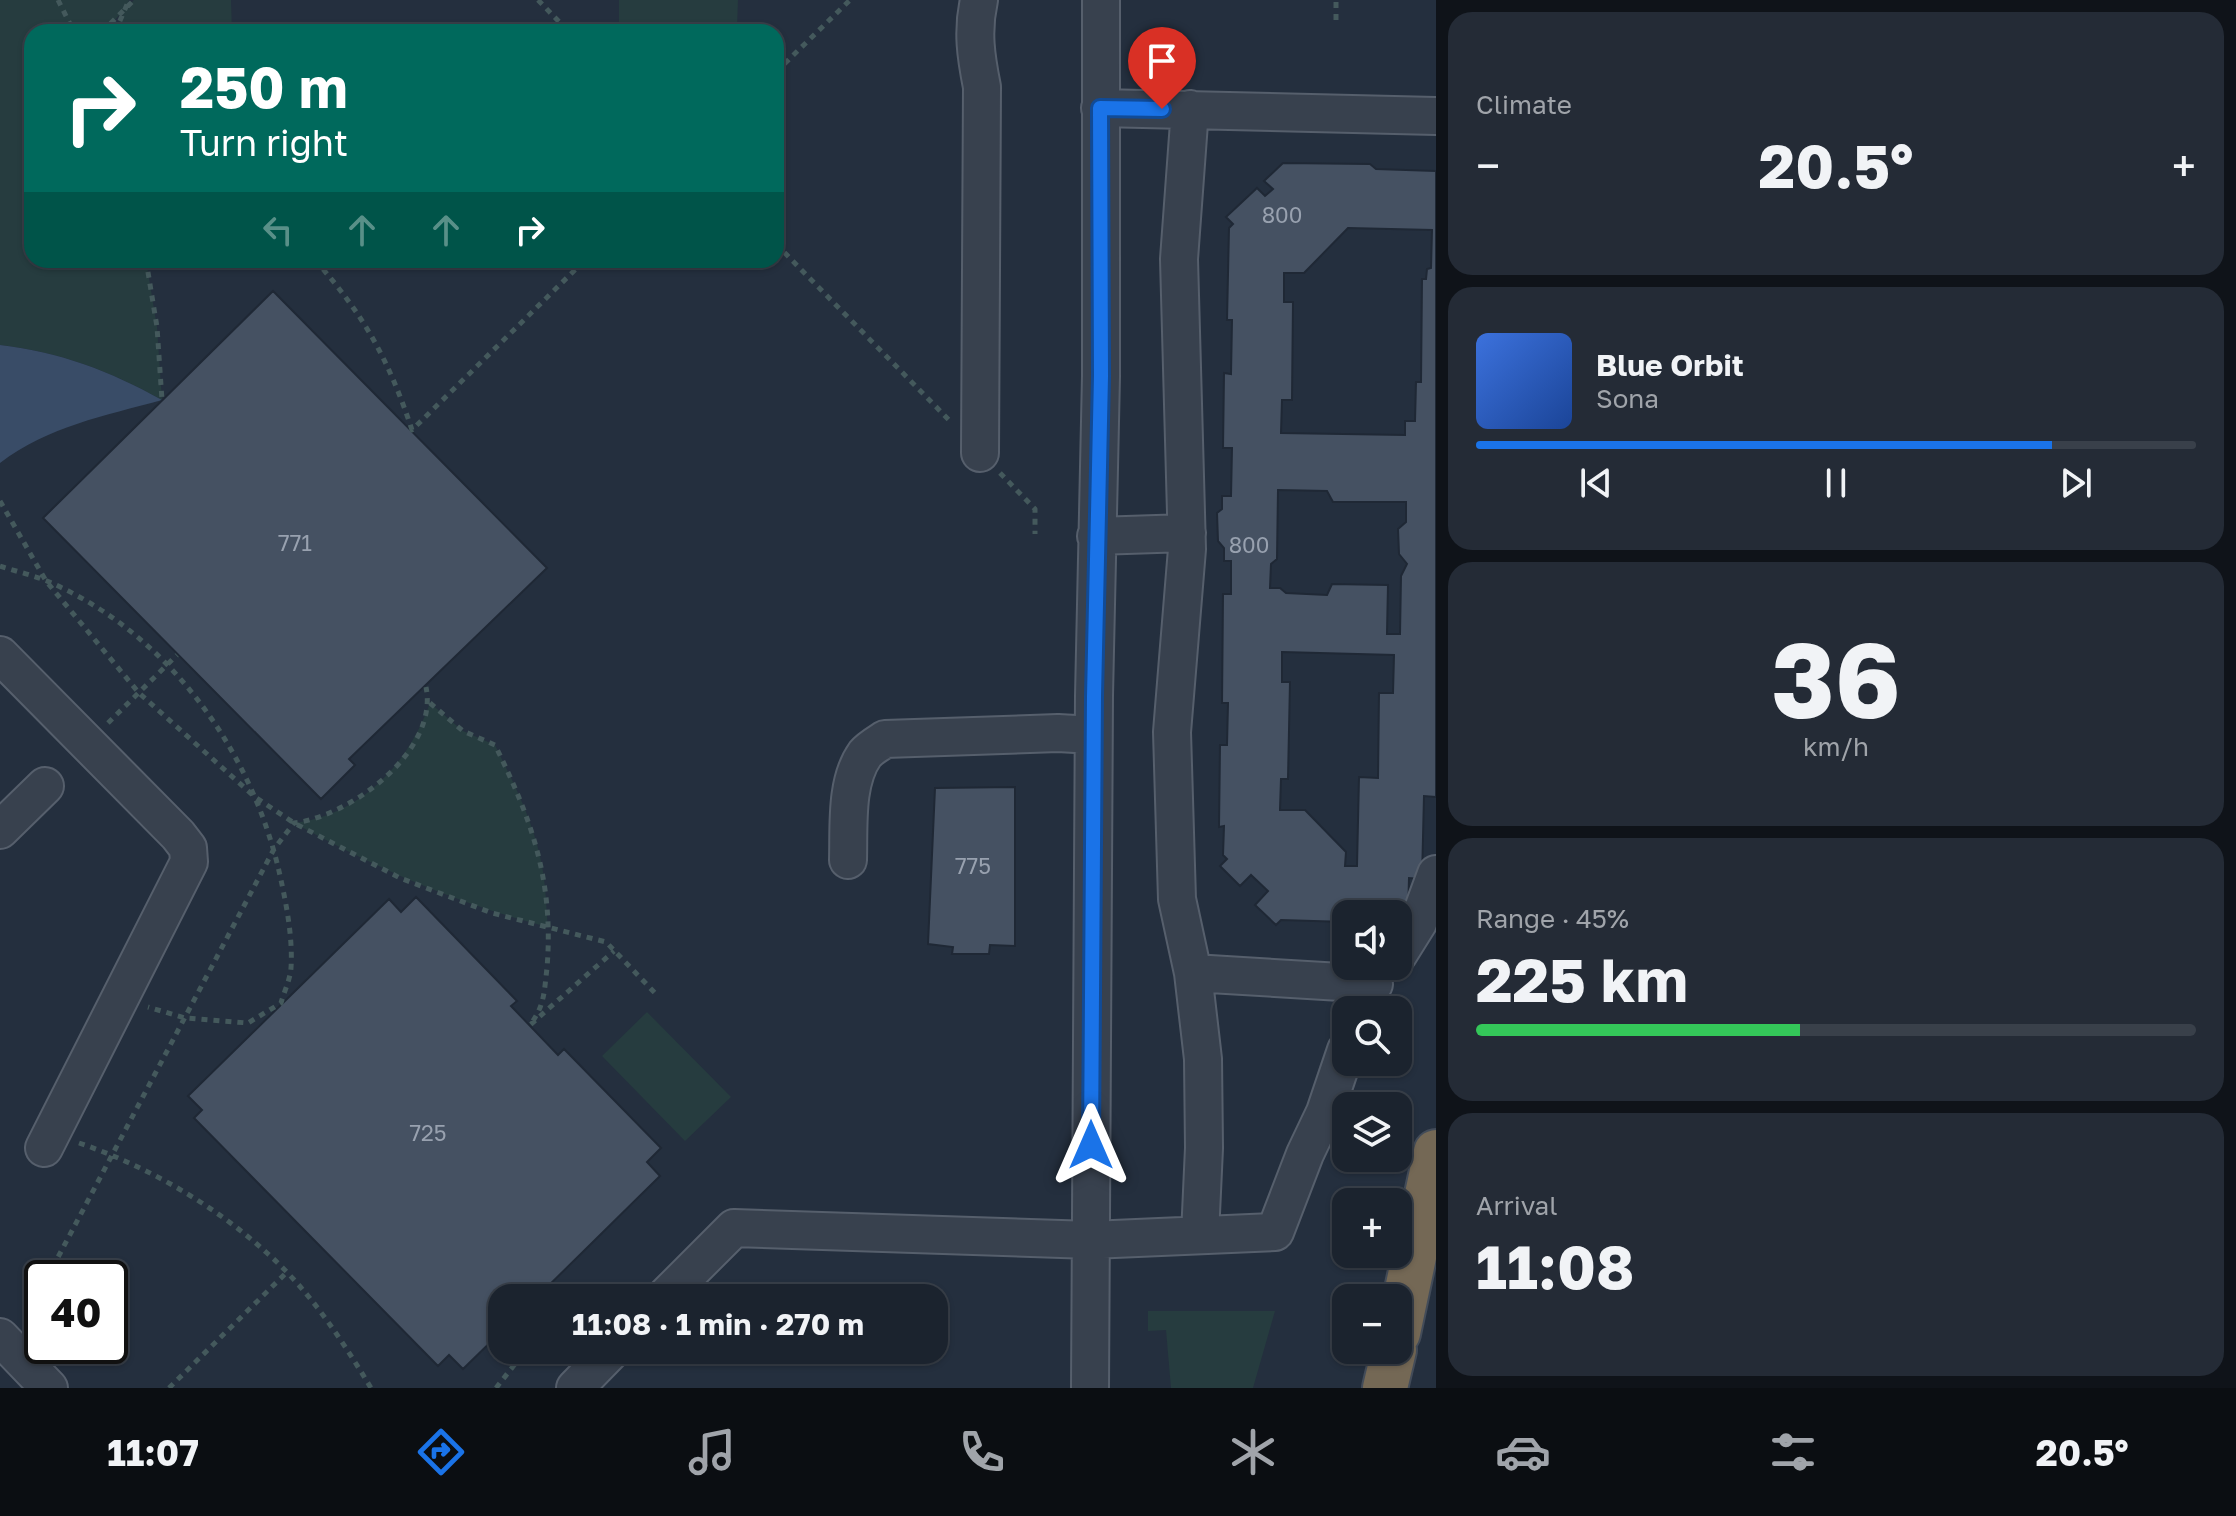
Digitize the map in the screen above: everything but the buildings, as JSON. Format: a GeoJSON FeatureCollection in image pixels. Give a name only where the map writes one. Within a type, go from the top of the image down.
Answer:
{"type":"FeatureCollection","features":[{"type":"Feature","properties":{"kind":"highway"},"geometry":{"type":"LineString","coordinates":[[1408,1284],[1436,1152]]}},
{"type":"Feature","properties":{"kind":"highway"},"geometry":{"type":"LineString","coordinates":[[1385,1388],[1391,1364]]}},
{"type":"Feature","properties":{"kind":"street"},"geometry":{"type":"LineString","coordinates":[[979,0],[974,50],[982,87],[980,453]]}},
{"type":"Feature","properties":{"kind":"street"},"geometry":{"type":"LineString","coordinates":[[1090,1388],[1093,735],[1101,376],[1101,0]]}},
{"type":"Feature","properties":{"kind":"street"},"geometry":{"type":"LineString","coordinates":[[1100,108],[1436,116]]}},
{"type":"Feature","properties":{"kind":"street"},"geometry":{"type":"LineString","coordinates":[[1190,109],[1179,259],[1187,533],[1172,732],[1177,899],[1193,973],[1203,1074],[1200,1235]]}},
{"type":"Feature","properties":{"kind":"street"},"geometry":{"type":"LineString","coordinates":[[1096,536],[1187,533]]}},
{"type":"Feature","properties":{"kind":"street"},"geometry":{"type":"LineString","coordinates":[[0,655],[188,848],[189,862],[59,1145]]}},
{"type":"Feature","properties":{"kind":"street"},"geometry":{"type":"LineString","coordinates":[[848,860],[851,797],[856,772],[866,752],[885,739],[1058,733],[1093,735]]}},
{"type":"Feature","properties":{"kind":"street"},"geometry":{"type":"LineString","coordinates":[[0,830],[45,786]]}},
{"type":"Feature","properties":{"kind":"street"},"geometry":{"type":"LineString","coordinates":[[1412,931],[1422,914],[1436,874]]}},
{"type":"Feature","properties":{"kind":"street"},"geometry":{"type":"LineString","coordinates":[[1193,973],[1375,987]]}},
{"type":"Feature","properties":{"kind":"street"},"geometry":{"type":"LineString","coordinates":[[678,1284],[734,1228],[1091,1240],[1275,1232],[1337,1076]]}},
{"type":"Feature","properties":{"kind":"street"},"geometry":{"type":"LineString","coordinates":[[0,1337],[49,1388]]}},
{"type":"Feature","properties":{"kind":"street"},"geometry":{"type":"LineString","coordinates":[[575,1388],[598,1364]]}},
{"type":"Feature","properties":{"kind":"path"},"geometry":{"type":"LineString","coordinates":[[58,0],[70,24]]}},
{"type":"Feature","properties":{"kind":"path"},"geometry":{"type":"LineString","coordinates":[[118,24],[131,0]]}},
{"type":"Feature","properties":{"kind":"path"},"geometry":{"type":"LineString","coordinates":[[538,0],[561,24]]}},
{"type":"Feature","properties":{"kind":"path"},"geometry":{"type":"LineString","coordinates":[[784,64],[850,0]]}},
{"type":"Feature","properties":{"kind":"path"},"geometry":{"type":"LineString","coordinates":[[1336,0],[1336,20]]}},
{"type":"Feature","properties":{"kind":"path"},"geometry":{"type":"LineString","coordinates":[[110,24],[125,9]]}},
{"type":"Feature","properties":{"kind":"path"},"geometry":{"type":"LineString","coordinates":[[784,252],[1035,509],[1035,534]]}},
{"type":"Feature","properties":{"kind":"path"},"geometry":{"type":"LineString","coordinates":[[147,268],[157,327],[162,400]]}},
{"type":"Feature","properties":{"kind":"path"},"geometry":{"type":"LineString","coordinates":[[322,268],[340,288],[373,337],[390,368],[412,430],[577,268]]}},
{"type":"Feature","properties":{"kind":"path"},"geometry":{"type":"LineString","coordinates":[[0,501],[46,581],[139,693],[255,797],[294,823],[364,860],[441,895],[492,913],[606,942],[655,993]]}},
{"type":"Feature","properties":{"kind":"path"},"geometry":{"type":"LineString","coordinates":[[0,566],[46,581]]}},
{"type":"Feature","properties":{"kind":"path"},"geometry":{"type":"LineString","coordinates":[[426,687],[430,703],[463,731],[495,745],[534,832],[542,867],[548,927],[541,1011],[530,1025],[614,951]]}},
{"type":"Feature","properties":{"kind":"path"},"geometry":{"type":"LineString","coordinates":[[57,1260],[274,849],[294,823],[314,820],[339,810],[386,777],[412,744],[430,703]]}},
{"type":"Feature","properties":{"kind":"path"},"geometry":{"type":"LineString","coordinates":[[59,1145],[112,1156],[183,1192],[269,1255],[346,1346],[371,1388]]}},
{"type":"Feature","properties":{"kind":"path"},"geometry":{"type":"LineString","coordinates":[[169,1388],[286,1273]]}},
{"type":"Feature","properties":{"kind":"path"},"geometry":{"type":"LineString","coordinates":[[496,1388],[515,1364]]}},
{"type":"Feature","properties":{"kind":"green space"},"geometry":{"type":"Polygon","coordinates":[[[0,0],[129,0],[127,7],[134,0],[231,0],[232,24],[118,24],[124,11],[110,24],[24,24],[24,268],[147,268],[157,327],[162,400],[84,364],[43,352],[0,345],[0,0]]]}},
{"type":"Feature","properties":{"kind":"green space"},"geometry":{"type":"Polygon","coordinates":[[[619,0],[738,0],[737,24],[619,24],[619,0]]]}},
{"type":"Feature","properties":{"kind":"green space"},"geometry":{"type":"Polygon","coordinates":[[[430,703],[463,731],[495,745],[534,834],[543,874],[548,927],[480,907],[418,883],[294,823],[340,809],[361,798],[379,783],[409,746],[430,703]]]}},
{"type":"Feature","properties":{"kind":"green space"},"geometry":{"type":"Polygon","coordinates":[[[647,1012],[731,1097],[685,1141],[602,1056],[647,1012]]]}},
{"type":"Feature","properties":{"kind":"green space"},"geometry":{"type":"Polygon","coordinates":[[[1148,1311],[1275,1311],[1253,1388],[1171,1388],[1166,1330],[1148,1331],[1148,1311]]]}},
{"type":"Feature","properties":{"kind":"water"},"geometry":{"type":"Polygon","coordinates":[[[0,345],[43,352],[84,364],[162,400],[57,431],[0,463],[0,345]]]}},
{"type":"Feature","properties":{"kind":"route"},"geometry":{"type":"LineString","coordinates":[[1091,1145],[1094,696],[1101,376],[1100,108],[1162,109]]}}]}
